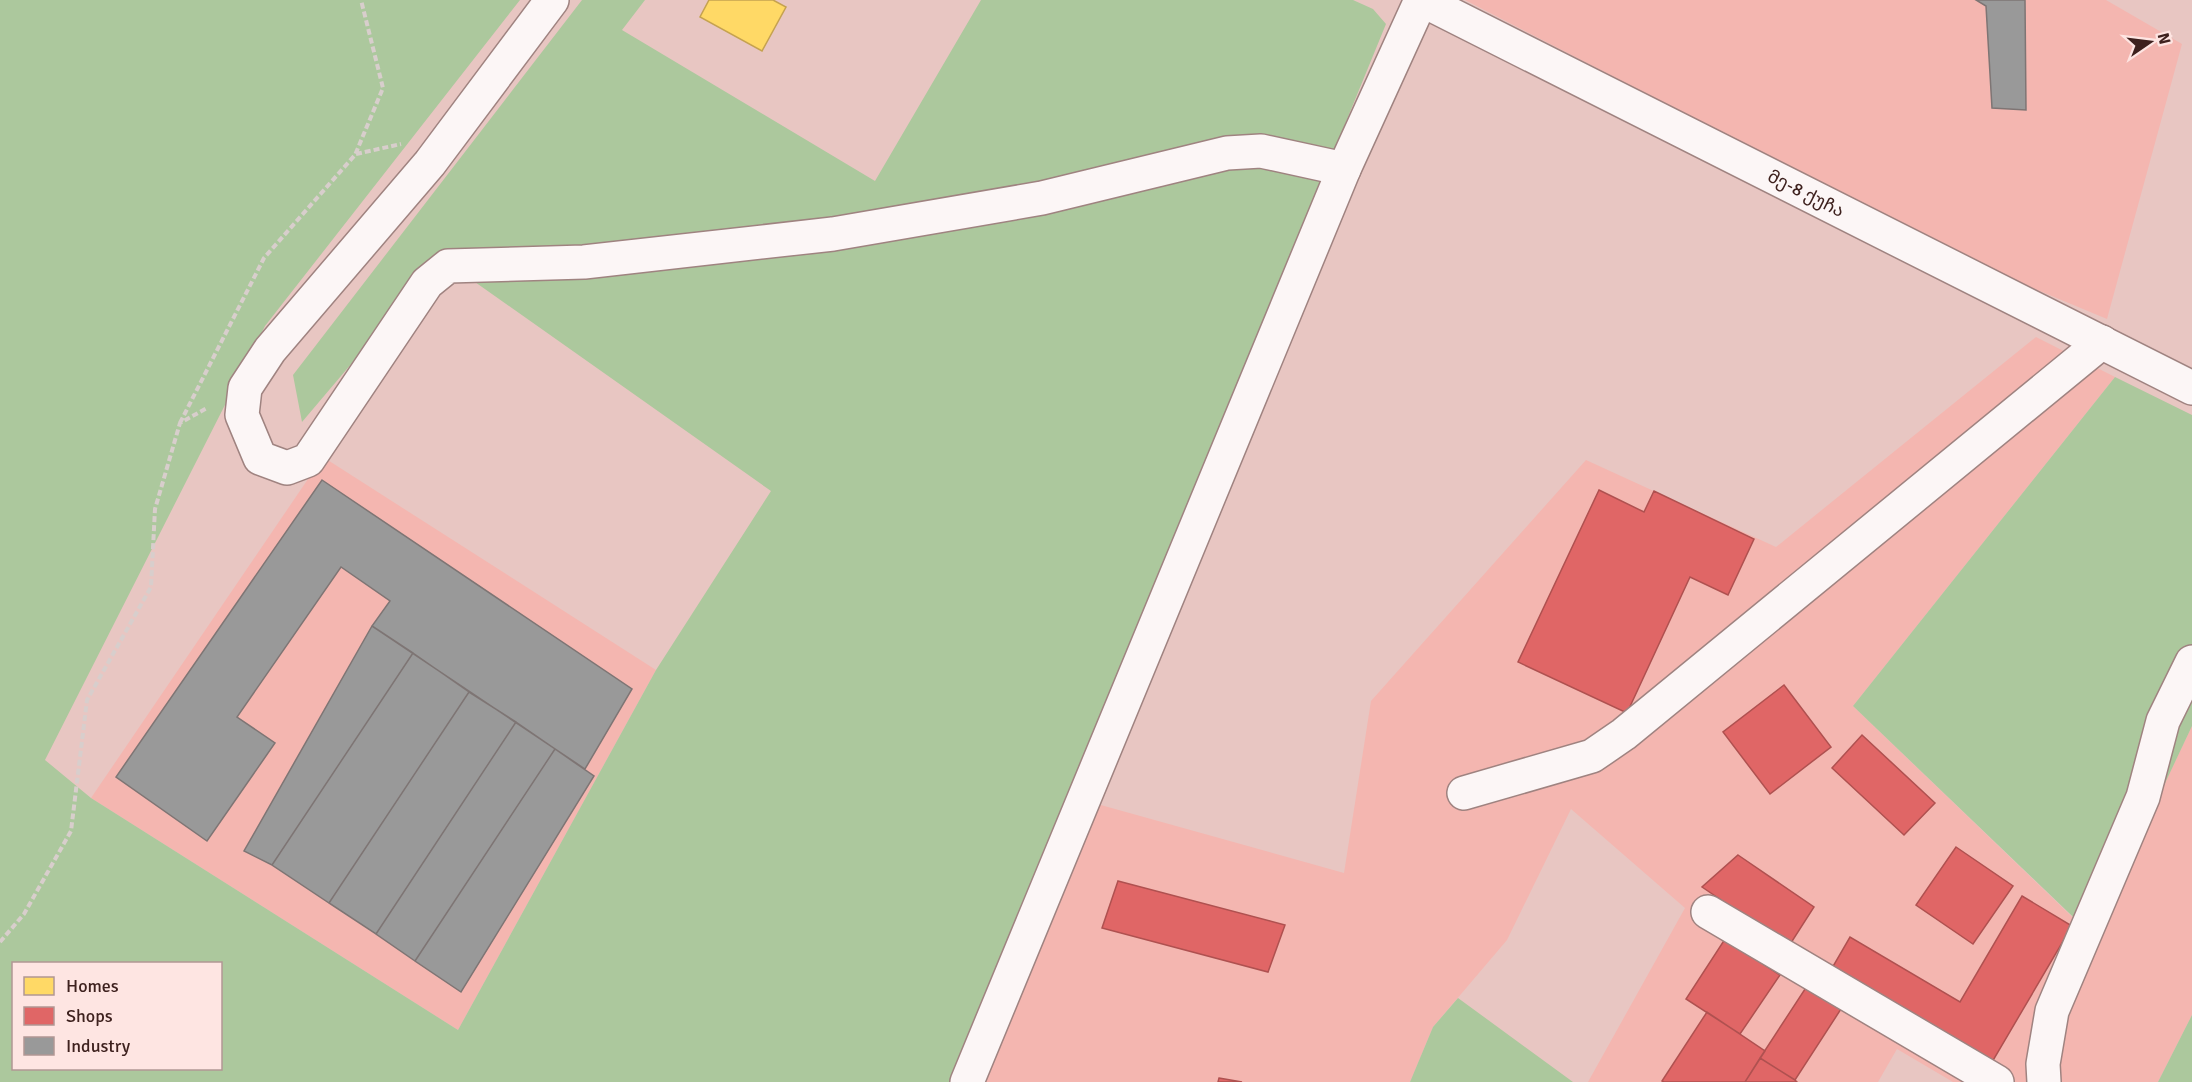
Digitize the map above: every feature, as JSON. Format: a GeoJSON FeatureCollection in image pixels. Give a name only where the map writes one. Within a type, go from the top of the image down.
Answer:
{"type":"FeatureCollection","features":[{"type":"Feature","properties":{"kind":"street"},"geometry":{"type":"LineString","coordinates":[[552,0],[430,163],[270,350],[245,388],[242,415],[260,458],[287,468],[308,460],[427,283],[448,266],[584,262],[833,234],[1042,198],[1227,153],[1261,151],[1344,170]]}},
{"type":"Feature","properties":{"kind":"street"},"geometry":{"type":"LineString","coordinates":[[967,1082],[1344,170],[1421,0]]}},
{"type":"Feature","properties":{"kind":"street","name":"მე-8 ქუჩა"},"geometry":{"type":"LineString","coordinates":[[1421,0],[2192,388]]}},
{"type":"Feature","properties":{"kind":"street"},"geometry":{"type":"LineString","coordinates":[[1464,793],[1592,756],[1616,740],[2102,342]]}},
{"type":"Feature","properties":{"kind":"street"},"geometry":{"type":"LineString","coordinates":[[2044,1082],[2043,1064],[2052,1011],[2144,797],[2163,721],[2192,662]]}},
{"type":"Feature","properties":{"kind":"street"},"geometry":{"type":"LineString","coordinates":[[1708,912],[1998,1082]]}},
{"type":"Feature","properties":{"kind":"path"},"geometry":{"type":"LineString","coordinates":[[0,942],[24,914],[71,831],[87,700],[151,587],[155,509],[180,423],[264,258],[355,155],[383,88],[361,0]]}},
{"type":"Feature","properties":{"kind":"path"},"geometry":{"type":"LineString","coordinates":[[180,423],[245,388]]}},
{"type":"Feature","properties":{"kind":"shaded area"},"geometry":{"type":"Polygon","coordinates":[[[1465,0],[2106,0],[2182,44],[2107,319],[1982,267],[1465,0]]]}},
{"type":"Feature","properties":{"kind":"shaded area"},"geometry":{"type":"Polygon","coordinates":[[[2036,337],[2115,377],[1853,706],[2092,936],[2192,726],[2192,1015],[2158,1082],[1953,1082],[1897,1049],[1878,1082],[1588,1082],[1685,908],[1571,809],[1507,940],[1433,1027],[1410,1082],[983,1082],[1090,802],[1344,873],[1371,701],[1586,460],[1776,547],[2036,337]]]}},
{"type":"Feature","properties":{"kind":"shaded area"},"geometry":{"type":"Polygon","coordinates":[[[323,457],[656,670],[458,1030],[91,798],[323,457]]]}},
{"type":"Feature","properties":{"kind":"green space"},"geometry":{"type":"Polygon","coordinates":[[[0,0],[520,0],[265,326],[45,760],[91,798],[458,1030],[656,670],[771,491],[441,258],[302,422],[293,375],[582,0],[645,0],[622,30],[875,181],[981,0],[1353,0],[1373,9],[1386,24],[953,1082],[0,1082],[0,0]]]}},
{"type":"Feature","properties":{"kind":"green space"},"geometry":{"type":"Polygon","coordinates":[[[2115,377],[2192,415],[2192,726],[2093,936],[1853,706],[2115,377]]]}},
{"type":"Feature","properties":{"kind":"green space"},"geometry":{"type":"Polygon","coordinates":[[[1458,998],[1573,1082],[1410,1082],[1433,1027],[1458,998]]]}},
{"type":"Feature","properties":{"kind":"green space"},"geometry":{"type":"Polygon","coordinates":[[[2192,1015],[2192,1082],[2158,1082],[2192,1015]]]}},
{"type":"Feature","properties":{"kind":"building: Homes"},"geometry":{"type":"Polygon","coordinates":[[[709,0],[773,0],[786,7],[762,51],[700,17],[709,0]]]}},
{"type":"Feature","properties":{"kind":"building: Shops"},"geometry":{"type":"Polygon","coordinates":[[[1599,490],[1644,512],[1654,491],[1754,539],[1728,595],[1690,577],[1627,713],[1518,662],[1599,490]]]}},
{"type":"Feature","properties":{"kind":"building: Shops"},"geometry":{"type":"Polygon","coordinates":[[[1784,685],[1831,747],[1770,794],[1723,732],[1784,685]]]}},
{"type":"Feature","properties":{"kind":"building: Shops"},"geometry":{"type":"Polygon","coordinates":[[[1862,735],[1935,803],[1904,835],[1832,768],[1862,735]]]}},
{"type":"Feature","properties":{"kind":"building: Shops"},"geometry":{"type":"Polygon","coordinates":[[[1956,847],[2013,886],[1973,944],[1916,905],[1956,847]]]}},
{"type":"Feature","properties":{"kind":"building: Shops"},"geometry":{"type":"Polygon","coordinates":[[[1738,855],[1814,907],[1789,946],[1702,887],[1738,855]]]}},
{"type":"Feature","properties":{"kind":"building: Shops"},"geometry":{"type":"Polygon","coordinates":[[[1118,881],[1285,925],[1268,972],[1102,928],[1118,881]]]}},
{"type":"Feature","properties":{"kind":"building: Shops"},"geometry":{"type":"Polygon","coordinates":[[[2022,896],[2072,926],[1988,1069],[1828,975],[1850,937],[1960,1002],[2022,896]]]}},
{"type":"Feature","properties":{"kind":"building: Shops"},"geometry":{"type":"Polygon","coordinates":[[[1725,939],[1780,975],[1740,1034],[1686,999],[1725,939]]]}},
{"type":"Feature","properties":{"kind":"building: Shops"},"geometry":{"type":"Polygon","coordinates":[[[1807,986],[1841,1009],[1795,1080],[1760,1058],[1807,986]]]}},
{"type":"Feature","properties":{"kind":"building: Shops"},"geometry":{"type":"Polygon","coordinates":[[[1707,1012],[1765,1051],[1745,1082],[1662,1081],[1707,1012]]]}},
{"type":"Feature","properties":{"kind":"building: Shops"},"geometry":{"type":"Polygon","coordinates":[[[1760,1058],[1795,1080],[1797,1082],[1745,1082],[1760,1058]]]}},
{"type":"Feature","properties":{"kind":"building: Shops"},"geometry":{"type":"Polygon","coordinates":[[[1219,1078],[1242,1082],[1218,1082],[1219,1078]]]}},
{"type":"Feature","properties":{"kind":"building: Industry"},"geometry":{"type":"Polygon","coordinates":[[[1976,0],[2025,0],[2026,110],[1992,108],[1986,6],[1976,0]]]}},
{"type":"Feature","properties":{"kind":"building: Industry"},"geometry":{"type":"Polygon","coordinates":[[[322,480],[632,689],[585,769],[372,626],[390,601],[341,567],[237,717],[275,743],[207,841],[116,777],[322,480]]]}},
{"type":"Feature","properties":{"kind":"building: Industry"},"geometry":{"type":"Polygon","coordinates":[[[372,626],[413,653],[272,865],[244,851],[372,626]]]}},
{"type":"Feature","properties":{"kind":"building: Industry"},"geometry":{"type":"Polygon","coordinates":[[[413,653],[469,692],[329,903],[272,865],[413,653]]]}},
{"type":"Feature","properties":{"kind":"building: Industry"},"geometry":{"type":"Polygon","coordinates":[[[469,692],[516,722],[376,934],[329,903],[469,692]]]}},
{"type":"Feature","properties":{"kind":"building: Industry"},"geometry":{"type":"Polygon","coordinates":[[[516,722],[555,749],[415,961],[376,934],[516,722]]]}},
{"type":"Feature","properties":{"kind":"building: Industry"},"geometry":{"type":"Polygon","coordinates":[[[555,749],[594,776],[461,992],[415,961],[555,749]]]}}]}
